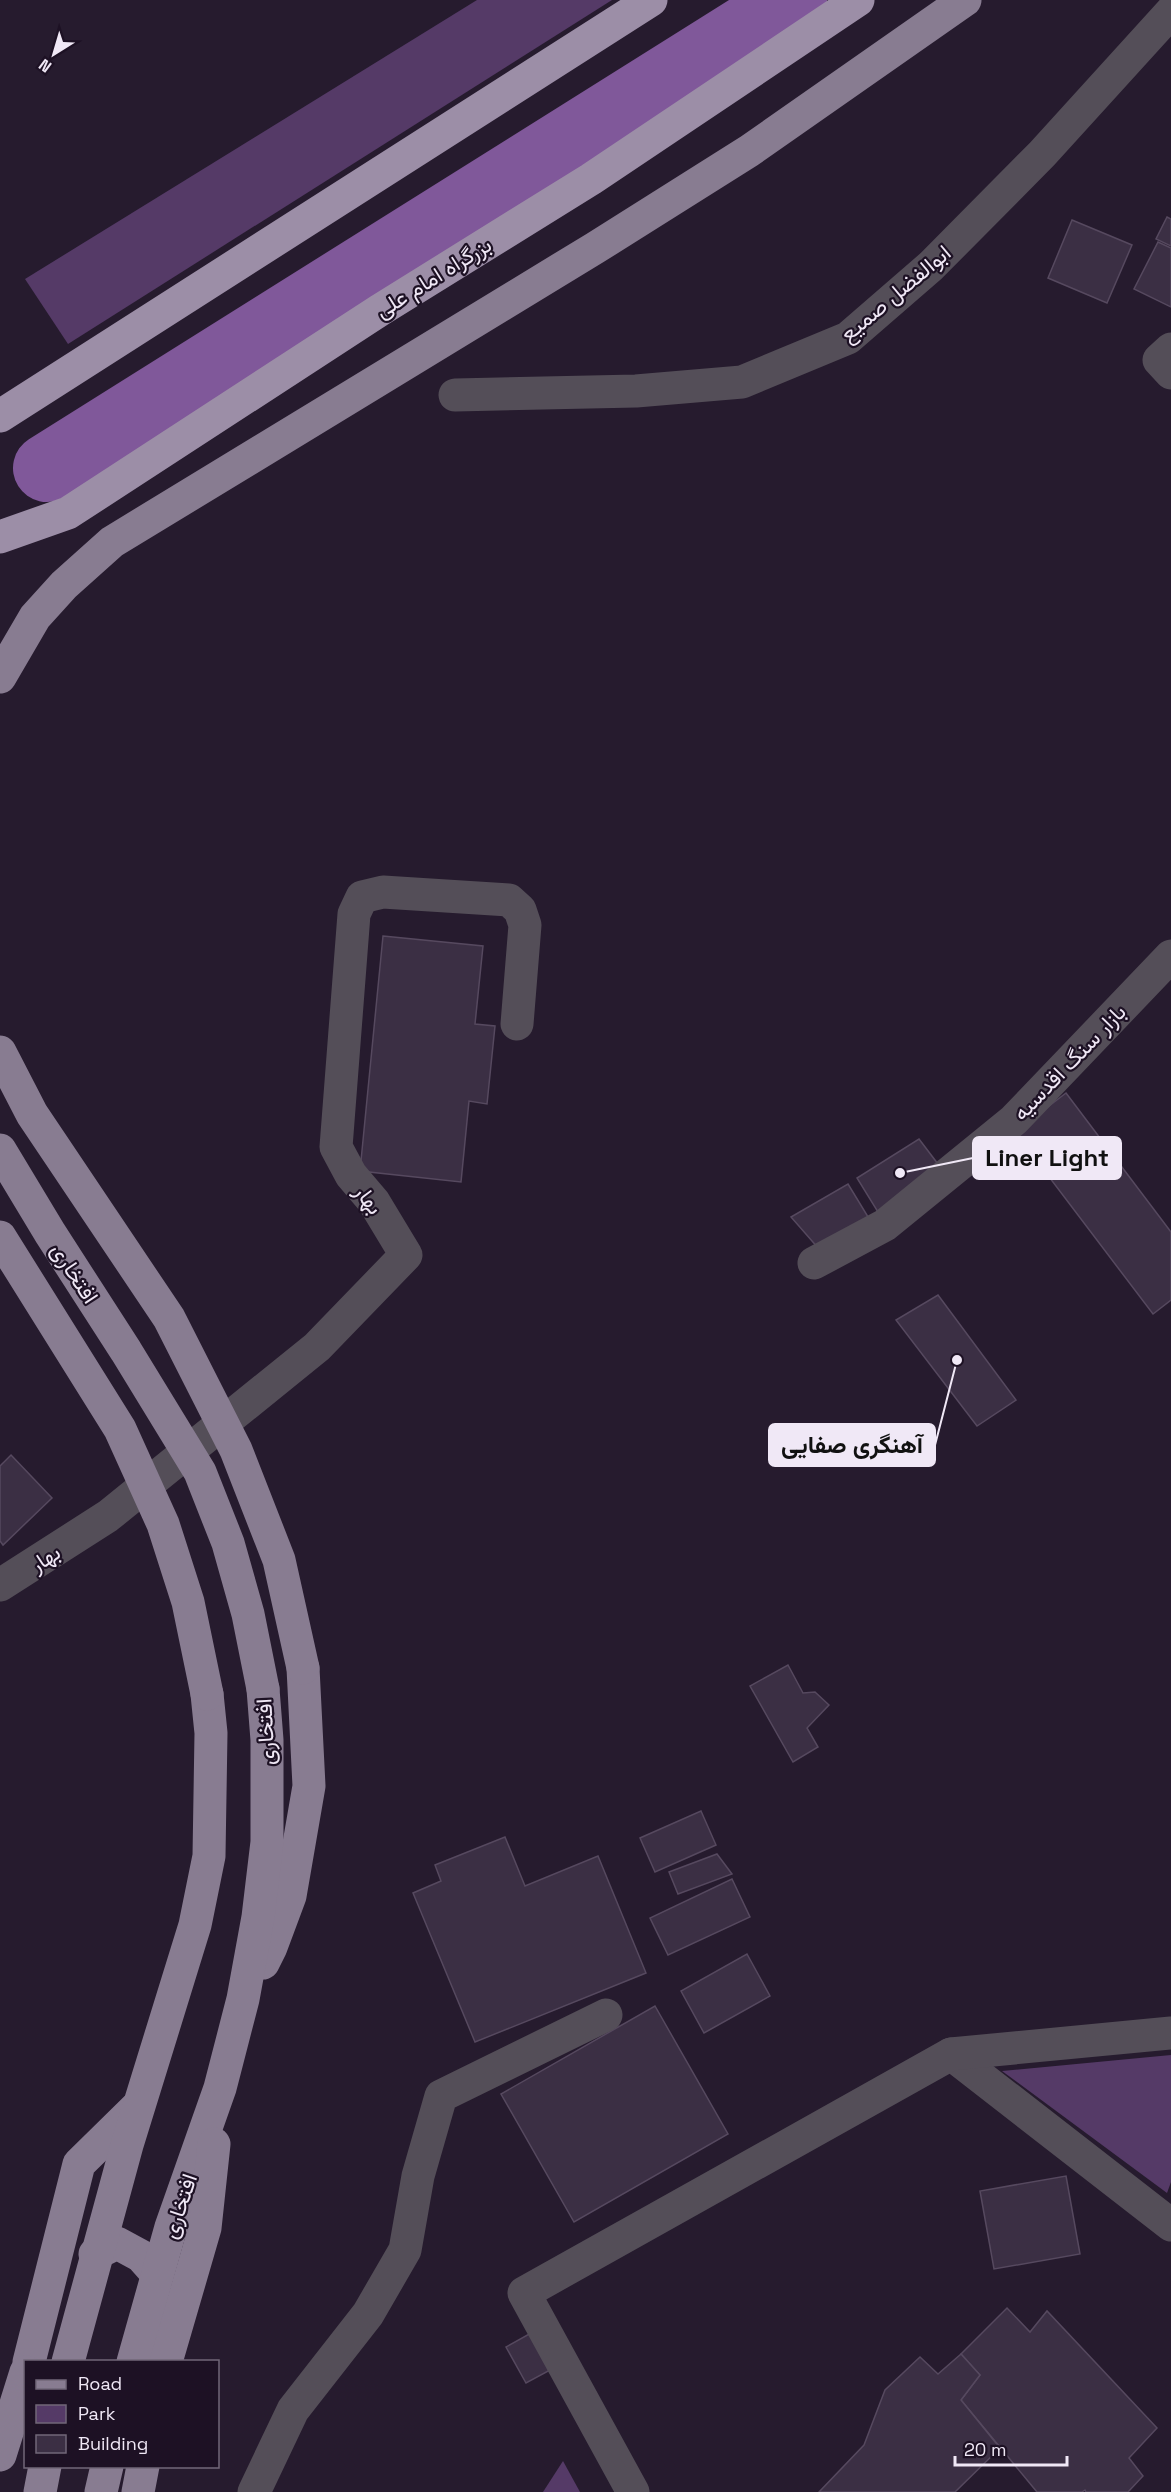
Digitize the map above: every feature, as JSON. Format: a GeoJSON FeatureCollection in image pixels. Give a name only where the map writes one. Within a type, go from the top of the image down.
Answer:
{"type":"FeatureCollection","features":[{"type":"Feature","properties":{"kind":"highway"},"geometry":{"type":"LineString","coordinates":[[0,416],[651,0]]}},
{"type":"Feature","properties":{"kind":"highway","name":"بزرگراه امام علی"},"geometry":{"type":"LineString","coordinates":[[0,537],[68,513],[390,303],[591,179],[858,0]]}},
{"type":"Feature","properties":{"kind":"main road"},"geometry":{"type":"LineString","coordinates":[[0,677],[35,617],[64,585],[112,542],[595,248],[749,151],[965,0]]}},
{"type":"Feature","properties":{"kind":"main road"},"geometry":{"type":"LineString","coordinates":[[0,1052],[32,1114],[169,1318],[236,1450],[279,1560],[303,1668],[309,1786],[290,1896],[271,1947],[243,1999]]}},
{"type":"Feature","properties":{"kind":"main road","name":"افتخاری"},"geometry":{"type":"LineString","coordinates":[[0,1150],[200,1472],[228,1543],[248,1614],[263,1689],[267,1740],[267,1842],[258,1917],[243,1999],[220,2088],[171,2227],[133,2360]]}},
{"type":"Feature","properties":{"kind":"main road","name":"افتخاری"},"geometry":{"type":"LineString","coordinates":[[0,1237],[125,1439],[163,1524],[188,1602],[207,1694],[211,1733],[209,1856],[195,1925],[95,2254],[68,2360]]}},
{"type":"Feature","properties":{"kind":"main road"},"geometry":{"type":"LineString","coordinates":[[166,2360],[205,2228],[220,2088]]}},
{"type":"Feature","properties":{"kind":"main road"},"geometry":{"type":"LineString","coordinates":[[29,2360],[79,2164],[141,2102]]}},
{"type":"Feature","properties":{"kind":"main road"},"geometry":{"type":"LineString","coordinates":[[95,2254],[117,2243],[141,2256],[158,2274]]}},
{"type":"Feature","properties":{"kind":"main road"},"geometry":{"type":"LineString","coordinates":[[0,2455],[24,2378]]}},
{"type":"Feature","properties":{"kind":"main road"},"geometry":{"type":"LineString","coordinates":[[40,2492],[45,2468]]}},
{"type":"Feature","properties":{"kind":"main road"},"geometry":{"type":"LineString","coordinates":[[101,2492],[107,2468]]}},
{"type":"Feature","properties":{"kind":"main road"},"geometry":{"type":"LineString","coordinates":[[138,2492],[143,2468]]}},
{"type":"Feature","properties":{"kind":"street","name":"ابوالفضل صمیع"},"geometry":{"type":"LineString","coordinates":[[455,395],[636,391],[742,382],[848,338],[932,266],[1042,154],[1171,12]]}},
{"type":"Feature","properties":{"kind":"street"},"geometry":{"type":"LineString","coordinates":[[1171,349],[1159,360],[1171,373]]}},
{"type":"Feature","properties":{"kind":"street","name":"بهار"},"geometry":{"type":"LineString","coordinates":[[0,1585],[108,1516],[317,1347],[406,1255],[374,1202],[351,1175],[336,1147],[354,914],[362,897],[383,891],[509,900],[520,910],[525,925],[517,1024]]}},
{"type":"Feature","properties":{"kind":"street","name":"بازار سنگ اقدسیه"},"geometry":{"type":"LineString","coordinates":[[814,1263],[885,1225],[1014,1120],[1171,956]]}},
{"type":"Feature","properties":{"kind":"street"},"geometry":{"type":"LineString","coordinates":[[254,2492],[293,2410],[368,2314],[405,2250],[418,2176],[441,2096],[606,2015]]}},
{"type":"Feature","properties":{"kind":"street"},"geometry":{"type":"LineString","coordinates":[[633,2492],[524,2293],[951,2054],[1171,2033]]}},
{"type":"Feature","properties":{"kind":"street"},"geometry":{"type":"LineString","coordinates":[[951,2054],[1171,2225]]}},
{"type":"Feature","properties":{"kind":"green space"},"geometry":{"type":"Polygon","coordinates":[[[477,0],[612,0],[68,344],[25,279],[477,0]]]}},
{"type":"Feature","properties":{"kind":"green space"},"geometry":{"type":"Polygon","coordinates":[[[1171,2055],[1171,2182],[1167,2193],[1002,2071],[1171,2055]]]}},
{"type":"Feature","properties":{"kind":"green space"},"geometry":{"type":"Polygon","coordinates":[[[563,2461],[580,2492],[543,2492],[563,2461]]]}},
{"type":"Feature","properties":{"kind":"building"},"geometry":{"type":"Polygon","coordinates":[[[1167,217],[1171,219],[1171,246],[1156,239],[1167,217]]]}},
{"type":"Feature","properties":{"kind":"building"},"geometry":{"type":"Polygon","coordinates":[[[1072,220],[1132,245],[1107,303],[1048,278],[1072,220]]]}},
{"type":"Feature","properties":{"kind":"building"},"geometry":{"type":"Polygon","coordinates":[[[1158,242],[1171,248],[1171,307],[1134,289],[1158,242]]]}},
{"type":"Feature","properties":{"kind":"building"},"geometry":{"type":"Polygon","coordinates":[[[383,936],[483,946],[475,1024],[495,1026],[487,1104],[469,1101],[461,1182],[360,1171],[383,936]]]}},
{"type":"Feature","properties":{"kind":"building"},"geometry":{"type":"Polygon","coordinates":[[[1066,1093],[1171,1232],[1171,1300],[1153,1314],[1015,1132],[1066,1093]]]}},
{"type":"Feature","properties":{"kind":"building"},"geometry":{"type":"Polygon","coordinates":[[[919,1139],[941,1168],[881,1217],[857,1178],[919,1139]]]}},
{"type":"Feature","properties":{"kind":"building"},"geometry":{"type":"Polygon","coordinates":[[[848,1184],[873,1225],[826,1257],[791,1217],[848,1184]]]}},
{"type":"Feature","properties":{"kind":"building"},"geometry":{"type":"Polygon","coordinates":[[[938,1295],[1016,1400],[977,1426],[896,1320],[938,1295]]]}},
{"type":"Feature","properties":{"kind":"building"},"geometry":{"type":"Polygon","coordinates":[[[11,1455],[52,1498],[3,1545],[0,1541],[0,1466],[11,1455]]]}},
{"type":"Feature","properties":{"kind":"building"},"geometry":{"type":"Polygon","coordinates":[[[788,1665],[803,1693],[815,1692],[829,1705],[807,1728],[818,1747],[793,1762],[750,1686],[788,1665]]]}},
{"type":"Feature","properties":{"kind":"building"},"geometry":{"type":"Polygon","coordinates":[[[701,1811],[716,1845],[655,1872],[640,1838],[701,1811]]]}},
{"type":"Feature","properties":{"kind":"building"},"geometry":{"type":"Polygon","coordinates":[[[505,1837],[525,1886],[598,1856],[646,1973],[475,2042],[413,1893],[441,1881],[435,1865],[505,1837]]]}},
{"type":"Feature","properties":{"kind":"building"},"geometry":{"type":"Polygon","coordinates":[[[717,1854],[732,1874],[678,1894],[669,1872],[717,1854]]]}},
{"type":"Feature","properties":{"kind":"building"},"geometry":{"type":"Polygon","coordinates":[[[732,1879],[750,1917],[668,1955],[650,1918],[732,1879]]]}},
{"type":"Feature","properties":{"kind":"building"},"geometry":{"type":"Polygon","coordinates":[[[747,1954],[770,1996],[704,2033],[681,1991],[747,1954]]]}},
{"type":"Feature","properties":{"kind":"building"},"geometry":{"type":"Polygon","coordinates":[[[655,2006],[728,2134],[574,2222],[501,2094],[655,2006]]]}},
{"type":"Feature","properties":{"kind":"building"},"geometry":{"type":"Polygon","coordinates":[[[1066,2176],[1080,2254],[994,2269],[980,2191],[1066,2176]]]}},
{"type":"Feature","properties":{"kind":"building"},"geometry":{"type":"Polygon","coordinates":[[[1007,2308],[1030,2332],[1047,2311],[1157,2428],[1129,2458],[1143,2476],[1128,2492],[1086,2492],[1085,2490],[1082,2492],[1037,2492],[961,2400],[980,2375],[961,2354],[1007,2308]]]}},
{"type":"Feature","properties":{"kind":"building"},"geometry":{"type":"Polygon","coordinates":[[[531,2333],[552,2369],[526,2383],[506,2347],[531,2333]]]}},
{"type":"Feature","properties":{"kind":"building"},"geometry":{"type":"Polygon","coordinates":[[[961,2354],[980,2375],[961,2400],[1000,2448],[955,2492],[819,2492],[864,2445],[885,2390],[920,2357],[938,2374],[961,2354]]]}},
{"type":"Feature","properties":{"kind":"waterway"},"geometry":{"type":"LineString","coordinates":[[47,468],[793,0]]}},
{"type":"Feature","properties":{"kind":"place","name":"Liner Light"},"geometry":{"type":"Point","coordinates":[900,1173]}},
{"type":"Feature","properties":{"kind":"place","name":"آهنگری صفایی"},"geometry":{"type":"Point","coordinates":[957,1360]}}]}
